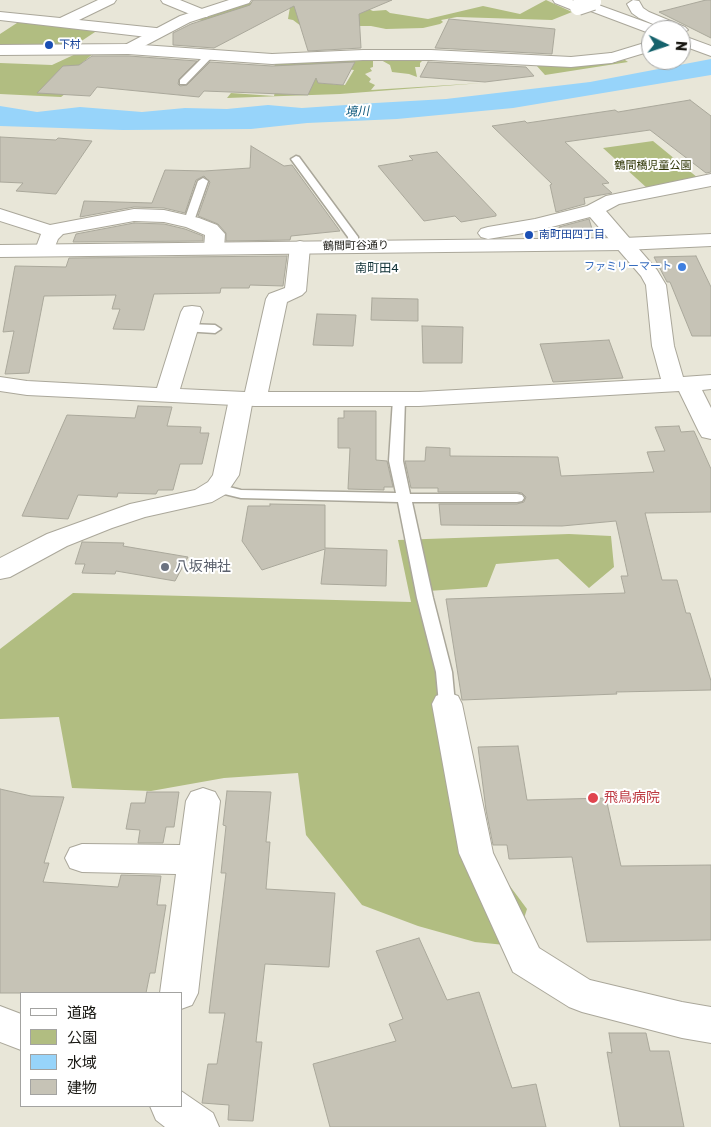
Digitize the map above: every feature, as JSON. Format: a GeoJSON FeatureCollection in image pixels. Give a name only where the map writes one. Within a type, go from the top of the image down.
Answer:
{"type":"FeatureCollection","features":[{"type":"Feature","properties":{"kind":"street"},"geometry":{"type":"LineString","coordinates":[[62,23],[109,0]]}},
{"type":"Feature","properties":{"kind":"street"},"geometry":{"type":"LineString","coordinates":[[168,0],[202,14]]}},
{"type":"Feature","properties":{"kind":"street"},"geometry":{"type":"LineString","coordinates":[[128,49],[185,19],[244,0]]}},
{"type":"Feature","properties":{"kind":"street"},"geometry":{"type":"LineString","coordinates":[[560,0],[575,7],[585,3],[641,25]]}},
{"type":"Feature","properties":{"kind":"street"},"geometry":{"type":"LineString","coordinates":[[636,2],[637,10],[655,20]]}},
{"type":"Feature","properties":{"kind":"street"},"geometry":{"type":"LineString","coordinates":[[0,16],[156,33]]}},
{"type":"Feature","properties":{"kind":"street"},"geometry":{"type":"LineString","coordinates":[[691,44],[709,50]]}},
{"type":"Feature","properties":{"kind":"street"},"geometry":{"type":"LineString","coordinates":[[0,50],[128,49],[272,59],[363,55],[571,62],[611,58],[641,49]]}},
{"type":"Feature","properties":{"kind":"street"},"geometry":{"type":"LineString","coordinates":[[488,233],[536,226],[594,210],[614,200],[711,180]]}},
{"type":"Feature","properties":{"kind":"street"},"geometry":{"type":"LineString","coordinates":[[594,210],[650,274],[656,285],[662,346],[681,384],[711,432]]}},
{"type":"Feature","properties":{"kind":"street"},"geometry":{"type":"LineString","coordinates":[[0,215],[53,232]]}},
{"type":"Feature","properties":{"kind":"street"},"geometry":{"type":"LineString","coordinates":[[45,250],[49,237],[57,229],[134,215],[164,216],[189,221],[210,229],[215,234],[214,248]]}},
{"type":"Feature","properties":{"kind":"street","name":"鶴間町谷通り"},"geometry":{"type":"LineString","coordinates":[[0,251],[624,244],[711,240]]}},
{"type":"Feature","properties":{"kind":"street"},"geometry":{"type":"LineString","coordinates":[[0,570],[57,540],[103,522],[140,510],[203,496],[217,488],[226,475],[277,299],[296,290],[300,247]]}},
{"type":"Feature","properties":{"kind":"street"},"geometry":{"type":"LineString","coordinates":[[166,396],[189,320]]}},
{"type":"Feature","properties":{"kind":"street"},"geometry":{"type":"LineString","coordinates":[[0,384],[37,389],[166,396],[248,399],[399,399],[493,396],[711,382]]}},
{"type":"Feature","properties":{"kind":"street"},"geometry":{"type":"LineString","coordinates":[[447,704],[476,853],[526,960],[582,995],[682,1020],[711,1025]]}},
{"type":"Feature","properties":{"kind":"street"},"geometry":{"type":"LineString","coordinates":[[179,992],[203,801]]}},
{"type":"Feature","properties":{"kind":"street"},"geometry":{"type":"LineString","coordinates":[[82,858],[196,860]]}},
{"type":"Feature","properties":{"kind":"street"},"geometry":{"type":"LineString","coordinates":[[0,1024],[20,1032]]}},
{"type":"Feature","properties":{"kind":"street"},"geometry":{"type":"LineString","coordinates":[[171,1107],[199,1127]]}},
{"type":"Feature","properties":{"kind":"lane"},"geometry":{"type":"LineString","coordinates":[[184,82],[210,55]]}},
{"type":"Feature","properties":{"kind":"lane"},"geometry":{"type":"LineString","coordinates":[[296,159],[353,237],[354,246]]}},
{"type":"Feature","properties":{"kind":"lane"},"geometry":{"type":"LineString","coordinates":[[189,221],[203,181]]}},
{"type":"Feature","properties":{"kind":"lane"},"geometry":{"type":"LineString","coordinates":[[189,320],[215,329]]}},
{"type":"Feature","properties":{"kind":"lane"},"geometry":{"type":"LineString","coordinates":[[399,399],[396,461],[444,672],[447,704]]}},
{"type":"Feature","properties":{"kind":"lane"},"geometry":{"type":"LineString","coordinates":[[217,488],[242,494],[403,498],[517,498]]}},
{"type":"Feature","properties":{"kind":"green space"},"geometry":{"type":"Polygon","coordinates":[[[259,0],[366,8],[373,11],[386,10],[390,13],[428,19],[483,6],[520,14],[546,0],[572,12],[552,20],[457,17],[441,20],[443,22],[440,24],[423,28],[386,29],[371,26],[353,26],[313,35],[293,20],[288,19],[290,7],[212,23],[198,20],[259,0]]]}},
{"type":"Feature","properties":{"kind":"green space"},"geometry":{"type":"Polygon","coordinates":[[[20,21],[98,30],[74,46],[0,46],[0,34],[20,21]]]}},
{"type":"Feature","properties":{"kind":"green space"},"geometry":{"type":"Polygon","coordinates":[[[80,52],[94,53],[82,63],[102,66],[61,97],[0,94],[0,63],[52,65],[80,52]]]}},
{"type":"Feature","properties":{"kind":"green space"},"geometry":{"type":"Polygon","coordinates":[[[363,59],[373,61],[373,67],[370,68],[372,71],[365,74],[371,79],[369,82],[375,85],[371,90],[482,83],[340,94],[227,98],[231,93],[274,96],[275,91],[270,78],[276,62],[363,59]],[[347,69],[321,83],[345,85],[354,70],[347,69]]]}},
{"type":"Feature","properties":{"kind":"green space"},"geometry":{"type":"Polygon","coordinates":[[[424,59],[420,63],[420,67],[415,67],[417,77],[392,72],[390,65],[381,60],[424,59]]]}},
{"type":"Feature","properties":{"kind":"green space"},"geometry":{"type":"Polygon","coordinates":[[[625,60],[628,62],[545,75],[536,65],[576,66],[625,60]]]}},
{"type":"Feature","properties":{"kind":"green space","name":"鶴間橋児童公園"},"geometry":{"type":"Polygon","coordinates":[[[653,141],[698,178],[647,188],[603,148],[653,141]]]}},
{"type":"Feature","properties":{"kind":"green space"},"geometry":{"type":"Polygon","coordinates":[[[569,534],[611,536],[614,567],[589,588],[558,559],[496,564],[487,587],[428,591],[454,811],[527,909],[515,946],[475,942],[418,926],[362,905],[306,835],[298,773],[224,778],[151,791],[72,788],[59,717],[0,719],[0,649],[73,593],[411,602],[398,540],[569,534]]]}},
{"type":"Feature","properties":{"kind":"water","name":"境川"},"geometry":{"type":"Polygon","coordinates":[[[711,59],[711,75],[513,108],[397,119],[307,123],[251,129],[123,130],[0,126],[0,106],[37,112],[80,107],[142,112],[185,108],[227,109],[268,105],[302,108],[446,99],[590,82],[653,70],[691,70],[691,63],[711,59]]]}},
{"type":"Feature","properties":{"kind":"building"},"geometry":{"type":"Polygon","coordinates":[[[253,0],[392,0],[359,14],[361,48],[308,51],[294,6],[214,48],[173,45],[173,33],[191,24],[250,5],[253,0]]]}},
{"type":"Feature","properties":{"kind":"building"},"geometry":{"type":"Polygon","coordinates":[[[711,0],[711,38],[691,28],[691,20],[675,20],[659,12],[711,0]]]}},
{"type":"Feature","properties":{"kind":"building"},"geometry":{"type":"Polygon","coordinates":[[[449,19],[555,29],[552,54],[435,48],[449,19]]]}},
{"type":"Feature","properties":{"kind":"building"},"geometry":{"type":"Polygon","coordinates":[[[92,56],[129,56],[197,61],[179,79],[178,84],[180,86],[187,85],[210,62],[272,66],[355,62],[343,85],[318,83],[316,78],[308,95],[204,91],[199,97],[97,87],[90,96],[37,93],[63,66],[79,65],[92,56]]]}},
{"type":"Feature","properties":{"kind":"building"},"geometry":{"type":"Polygon","coordinates":[[[428,62],[526,67],[534,76],[485,82],[420,77],[428,62]]]}},
{"type":"Feature","properties":{"kind":"building"},"geometry":{"type":"Polygon","coordinates":[[[690,100],[711,116],[711,172],[706,173],[650,130],[565,142],[609,183],[602,184],[612,193],[584,198],[585,204],[556,212],[550,185],[552,184],[492,126],[525,121],[527,123],[615,110],[618,112],[690,100]]]}},
{"type":"Feature","properties":{"kind":"building"},"geometry":{"type":"Polygon","coordinates":[[[0,137],[56,140],[58,138],[92,141],[56,194],[16,191],[23,183],[0,182],[0,137]]]}},
{"type":"Feature","properties":{"kind":"building"},"geometry":{"type":"Polygon","coordinates":[[[251,146],[284,166],[292,165],[340,231],[291,236],[290,240],[226,241],[226,233],[218,224],[198,216],[210,182],[204,176],[196,180],[185,213],[164,208],[134,207],[80,217],[84,201],[152,203],[165,170],[204,171],[250,168],[251,146]]]}},
{"type":"Feature","properties":{"kind":"building"},"geometry":{"type":"Polygon","coordinates":[[[437,152],[496,216],[461,222],[455,216],[424,221],[378,166],[413,160],[409,156],[437,152]]]}},
{"type":"Feature","properties":{"kind":"building"},"geometry":{"type":"Polygon","coordinates":[[[589,219],[593,232],[560,232],[559,227],[589,219]]]}},
{"type":"Feature","properties":{"kind":"building"},"geometry":{"type":"Polygon","coordinates":[[[134,223],[164,224],[185,229],[203,236],[203,241],[73,242],[76,234],[134,223]]]}},
{"type":"Feature","properties":{"kind":"building"},"geometry":{"type":"Polygon","coordinates":[[[287,256],[283,286],[250,285],[249,288],[221,288],[220,293],[154,294],[144,330],[113,329],[120,309],[112,309],[116,295],[44,296],[29,373],[5,374],[14,331],[3,332],[15,266],[66,267],[69,258],[287,256]]]}},
{"type":"Feature","properties":{"kind":"building"},"geometry":{"type":"Polygon","coordinates":[[[696,256],[711,287],[711,336],[692,336],[670,282],[667,282],[654,257],[696,256]]]}},
{"type":"Feature","properties":{"kind":"building"},"geometry":{"type":"Polygon","coordinates":[[[372,298],[418,299],[418,321],[371,320],[372,298]]]}},
{"type":"Feature","properties":{"kind":"building"},"geometry":{"type":"Polygon","coordinates":[[[317,314],[356,315],[353,346],[313,345],[317,314]]]}},
{"type":"Feature","properties":{"kind":"building"},"geometry":{"type":"Polygon","coordinates":[[[422,326],[463,327],[462,363],[423,363],[422,326]]]}},
{"type":"Feature","properties":{"kind":"building"},"geometry":{"type":"Polygon","coordinates":[[[609,340],[623,378],[553,382],[540,344],[609,340]]]}},
{"type":"Feature","properties":{"kind":"building"},"geometry":{"type":"Polygon","coordinates":[[[138,406],[172,407],[167,426],[201,427],[200,433],[209,433],[202,464],[180,464],[173,490],[158,490],[156,494],[118,493],[117,497],[78,495],[68,519],[22,516],[67,415],[135,418],[138,406]]]}},
{"type":"Feature","properties":{"kind":"building"},"geometry":{"type":"Polygon","coordinates":[[[344,411],[376,411],[376,460],[387,461],[393,487],[384,487],[384,490],[348,489],[350,448],[338,448],[338,418],[344,418],[344,411]]]}},
{"type":"Feature","properties":{"kind":"building"},"geometry":{"type":"Polygon","coordinates":[[[679,426],[681,432],[694,431],[711,469],[711,512],[645,513],[662,580],[677,580],[686,613],[690,613],[711,681],[711,690],[616,692],[617,694],[462,700],[446,599],[625,593],[621,576],[628,576],[616,521],[562,526],[441,525],[439,504],[517,504],[524,502],[526,497],[522,493],[517,492],[438,492],[438,488],[411,488],[405,461],[425,461],[426,447],[450,448],[450,456],[558,457],[561,476],[654,472],[647,452],[665,451],[655,427],[679,426]]]}},
{"type":"Feature","properties":{"kind":"building"},"geometry":{"type":"Polygon","coordinates":[[[270,504],[325,505],[325,548],[387,550],[386,586],[321,584],[325,549],[262,570],[242,541],[248,506],[270,506],[270,504]]]}},
{"type":"Feature","properties":{"kind":"building"},"geometry":{"type":"Polygon","coordinates":[[[82,542],[124,543],[123,546],[188,557],[175,581],[116,571],[115,574],[82,573],[85,564],[75,564],[82,542]]]}},
{"type":"Feature","properties":{"kind":"building"},"geometry":{"type":"Polygon","coordinates":[[[518,746],[527,800],[606,798],[621,866],[711,865],[711,940],[587,942],[572,857],[509,859],[507,845],[493,845],[486,810],[478,747],[518,746]]]}},
{"type":"Feature","properties":{"kind":"building"},"geometry":{"type":"Polygon","coordinates":[[[0,789],[31,796],[64,797],[44,863],[49,863],[43,882],[118,887],[121,875],[161,876],[157,905],[166,905],[155,973],[150,973],[146,992],[0,993],[0,789]]]}},
{"type":"Feature","properties":{"kind":"building"},"geometry":{"type":"Polygon","coordinates":[[[227,791],[271,792],[266,842],[270,842],[266,889],[335,893],[329,967],[265,964],[256,1042],[262,1042],[253,1121],[228,1120],[229,1105],[202,1103],[208,1064],[217,1064],[225,1013],[209,1013],[226,873],[221,873],[226,826],[223,825],[227,791]]]}},
{"type":"Feature","properties":{"kind":"building"},"geometry":{"type":"Polygon","coordinates":[[[147,792],[179,792],[174,827],[166,827],[163,843],[138,843],[140,830],[126,829],[131,803],[145,803],[147,792]]]}},
{"type":"Feature","properties":{"kind":"building"},"geometry":{"type":"Polygon","coordinates":[[[419,938],[447,1000],[479,992],[512,1088],[536,1084],[546,1127],[330,1127],[313,1064],[396,1041],[389,1024],[403,1019],[376,951],[419,938]]]}},
{"type":"Feature","properties":{"kind":"building"},"geometry":{"type":"Polygon","coordinates":[[[609,1033],[646,1033],[650,1051],[669,1051],[684,1127],[620,1127],[607,1052],[612,1053],[609,1033]]]}},
{"type":"Feature","properties":{"kind":"place","name":"下村"},"geometry":{"type":"Point","coordinates":[49,45]}},
{"type":"Feature","properties":{"kind":"place","name":"南町田四丁目"},"geometry":{"type":"Point","coordinates":[529,235]}},
{"type":"Feature","properties":{"kind":"place","name":"ファミリーマート"},"geometry":{"type":"Point","coordinates":[682,267]}},
{"type":"Feature","properties":{"kind":"place","name":"八坂神社"},"geometry":{"type":"Point","coordinates":[165,567]}},
{"type":"Feature","properties":{"kind":"place","name":"飛鳥病院"},"geometry":{"type":"Point","coordinates":[593,798]}},
{"type":"Feature","properties":{"kind":"district","name":"南町田4"},"geometry":{"type":"Point","coordinates":[377,269]}}]}
